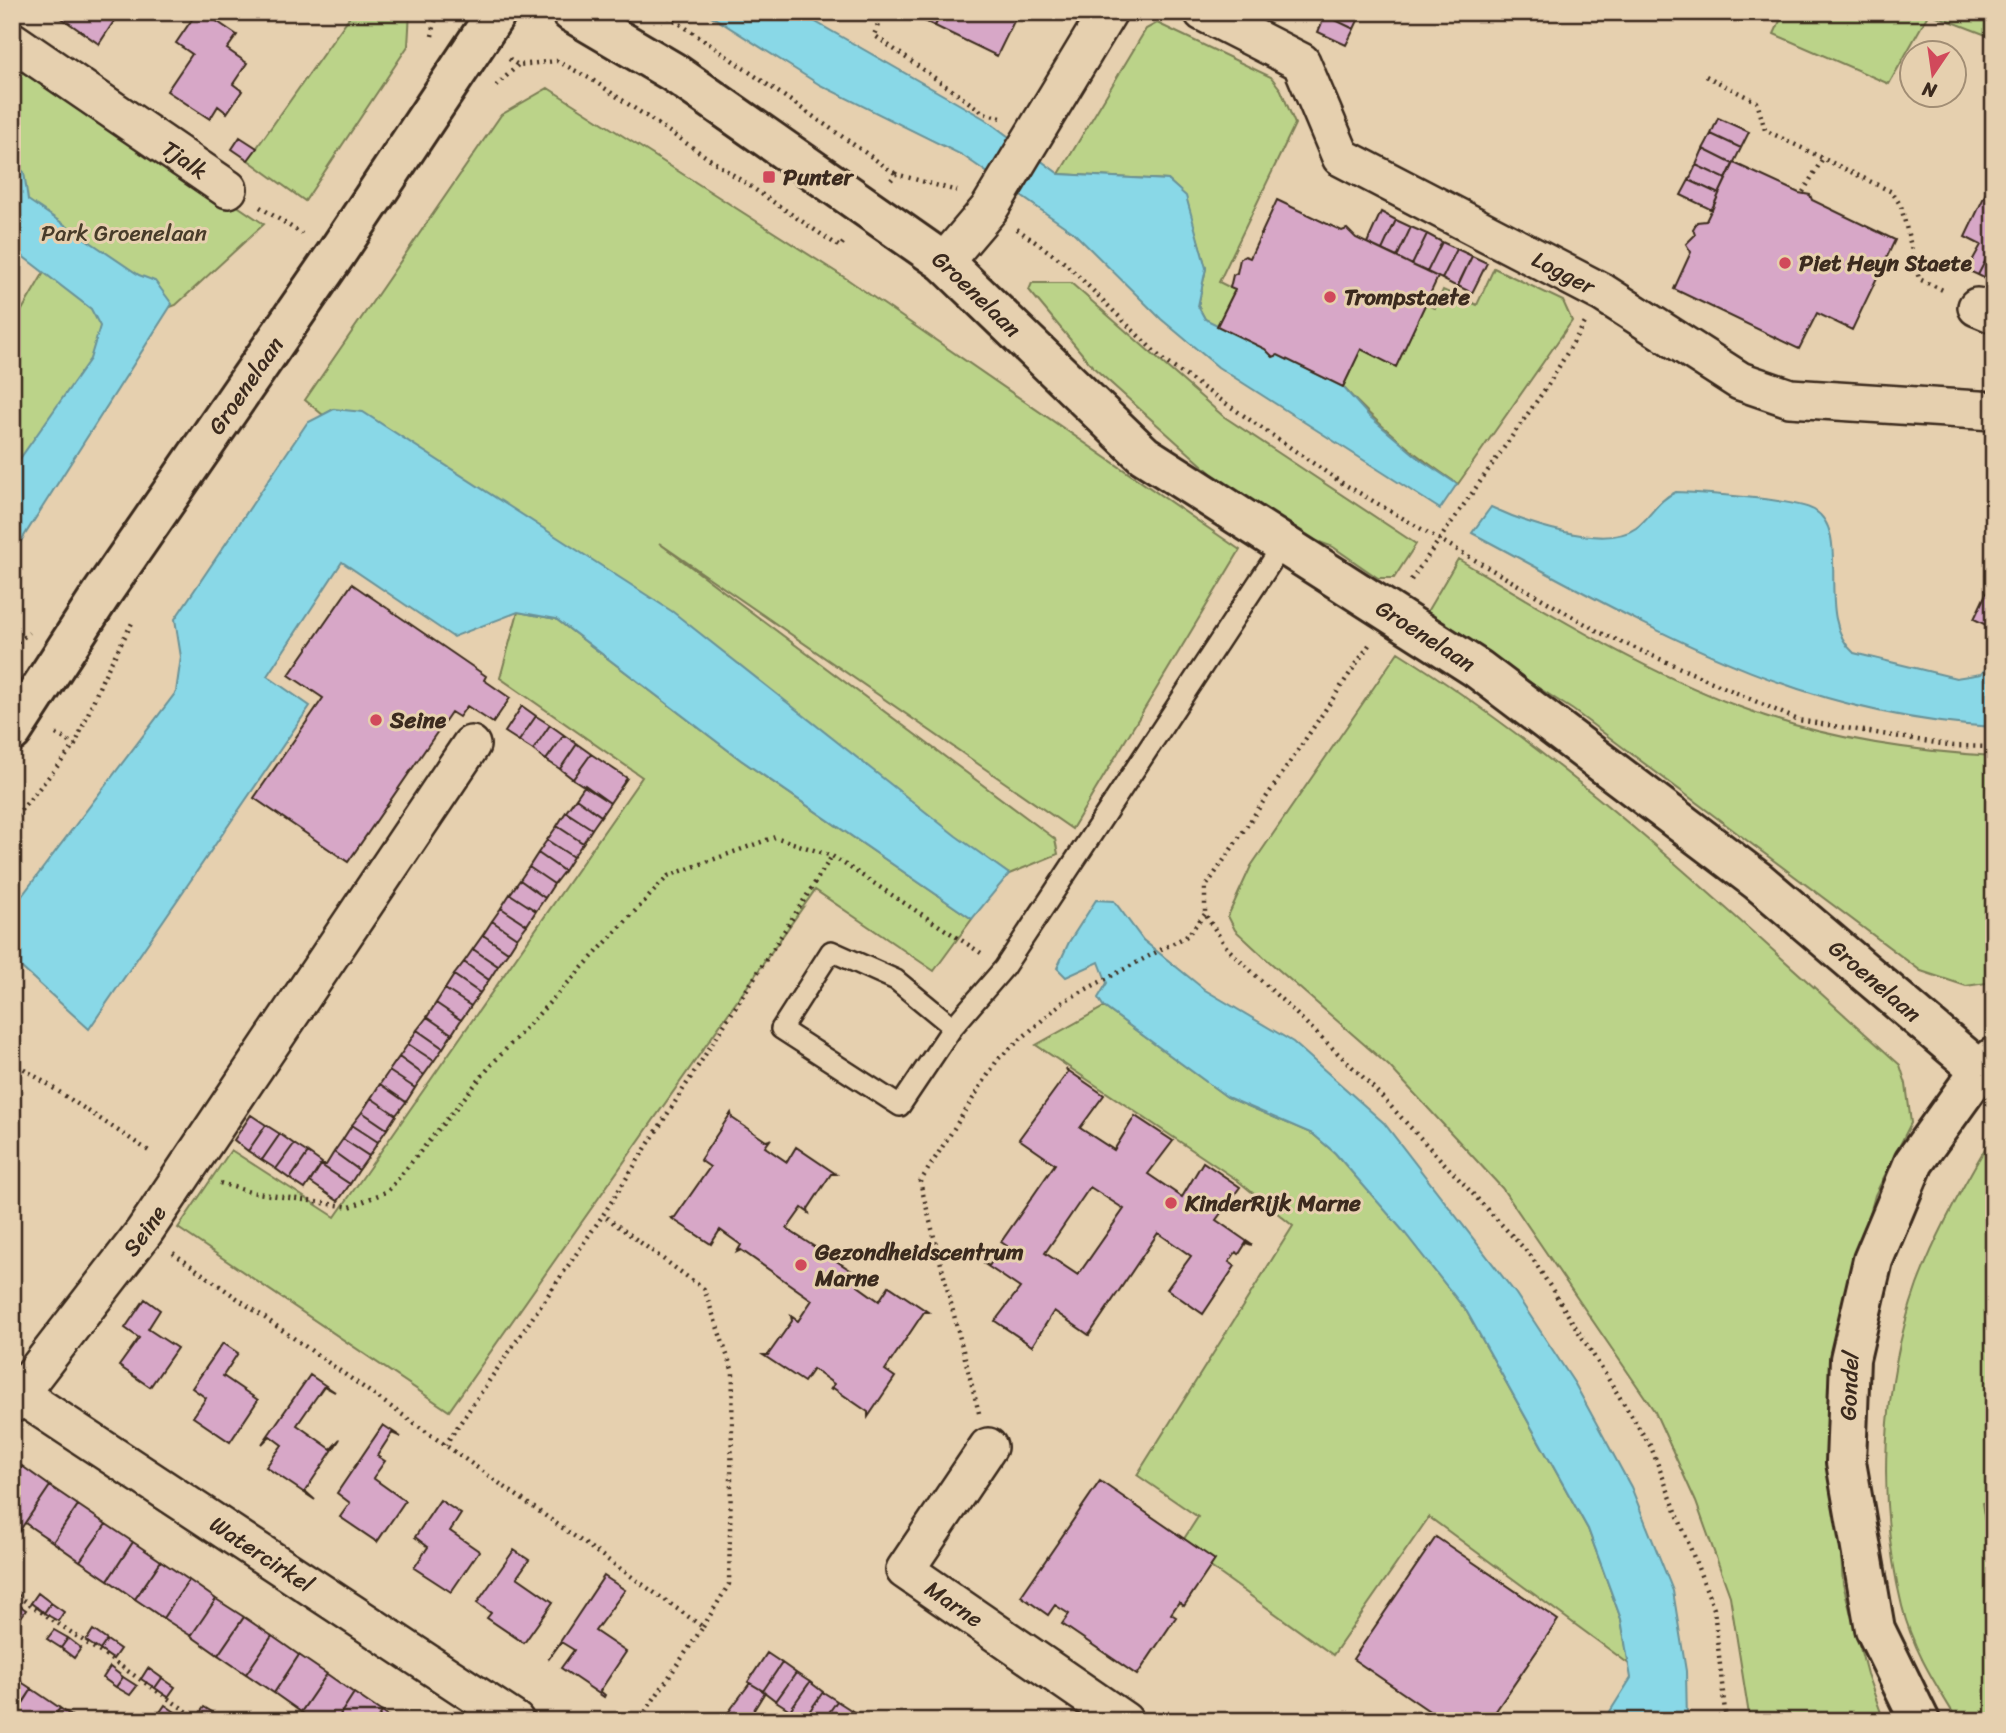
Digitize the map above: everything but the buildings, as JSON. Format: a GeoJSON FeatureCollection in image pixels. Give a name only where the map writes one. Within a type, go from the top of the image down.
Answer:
{"type":"FeatureCollection","features":[{"type":"Feature","properties":{"kind":"street","name":"Groenelaan"},"geometry":{"type":"LineString","coordinates":[[571,12],[673,72],[944,262],[1144,456],[1489,677],[1758,881],[1989,1069]]}},
{"type":"Feature","properties":{"kind":"street"},"geometry":{"type":"LineString","coordinates":[[944,262],[996,199],[1108,12]]}},
{"type":"Feature","properties":{"kind":"street","name":"Logger"},"geometry":{"type":"LineString","coordinates":[[1203,12],[1301,62],[1341,157],[1603,293],[1740,381],[1790,398],[1994,411]]}},
{"type":"Feature","properties":{"kind":"street","name":"Groenelaan"},"geometry":{"type":"LineString","coordinates":[[12,732],[109,583],[336,254],[488,26]]}},
{"type":"Feature","properties":{"kind":"street","name":"Tjalk"},"geometry":{"type":"LineString","coordinates":[[12,41],[228,189]]}},
{"type":"Feature","properties":{"kind":"street","name":"Seine"},"geometry":{"type":"LineString","coordinates":[[16,1399],[144,1232],[471,745]]}},
{"type":"Feature","properties":{"kind":"street","name":"Gondel"},"geometry":{"type":"LineString","coordinates":[[1920,1721],[1875,1629],[1846,1462],[1850,1359],[1873,1260],[1914,1161],[1989,1069]]}},
{"type":"Feature","properties":{"kind":"street","name":"Watercirkel"},"geometry":{"type":"LineString","coordinates":[[16,1399],[515,1721]]}},
{"type":"Feature","properties":{"kind":"street","name":"Marne"},"geometry":{"type":"LineString","coordinates":[[988,1447],[905,1570],[1125,1721]]}},
{"type":"Feature","properties":{"kind":"lane"},"geometry":{"type":"LineString","coordinates":[[953,1027],[895,981],[831,951],[781,1029],[900,1106],[953,1027],[1004,968],[1282,546]]}},
{"type":"Feature","properties":{"kind":"path"},"geometry":{"type":"LineString","coordinates":[[437,12],[488,26],[518,65],[557,61],[591,79],[840,247],[896,174]]}},
{"type":"Feature","properties":{"kind":"path"},"geometry":{"type":"LineString","coordinates":[[663,12],[896,174],[959,192],[996,199],[1164,361],[1342,484],[1601,633],[1798,720],[1954,746],[1994,747]]}},
{"type":"Feature","properties":{"kind":"path"},"geometry":{"type":"LineString","coordinates":[[883,12],[874,35],[984,113],[1040,128]]}},
{"type":"Feature","properties":{"kind":"path"},"geometry":{"type":"LineString","coordinates":[[1706,76],[1757,102],[1765,130],[1892,192],[1901,206],[1919,279],[1985,310]]}},
{"type":"Feature","properties":{"kind":"path"},"geometry":{"type":"LineString","coordinates":[[1803,192],[1823,158]]}},
{"type":"Feature","properties":{"kind":"path","name":"Tjalk"},"geometry":{"type":"LineString","coordinates":[[228,189],[336,254]]}},
{"type":"Feature","properties":{"kind":"path"},"geometry":{"type":"LineString","coordinates":[[1411,580],[1548,385],[1603,293]]}},
{"type":"Feature","properties":{"kind":"path"},"geometry":{"type":"LineString","coordinates":[[1369,645],[1205,888],[1205,914],[1227,948],[1367,1081],[1531,1256],[1651,1447],[1714,1609],[1726,1721]]}},
{"type":"Feature","properties":{"kind":"path"},"geometry":{"type":"LineString","coordinates":[[52,732],[75,745]]}},
{"type":"Feature","properties":{"kind":"path"},"geometry":{"type":"LineString","coordinates":[[12,1061],[182,1173],[250,1192],[350,1207],[388,1191],[492,1064],[668,876],[775,838],[832,856],[1004,968]]}},
{"type":"Feature","properties":{"kind":"path"},"geometry":{"type":"LineString","coordinates":[[445,1445],[603,1215],[832,856]]}},
{"type":"Feature","properties":{"kind":"path"},"geometry":{"type":"LineString","coordinates":[[988,1447],[920,1182],[998,1059],[1065,1001],[1187,936],[1205,914]]}},
{"type":"Feature","properties":{"kind":"path"},"geometry":{"type":"LineString","coordinates":[[603,1215],[704,1289],[733,1372],[729,1584],[639,1721]]}},
{"type":"Feature","properties":{"kind":"path"},"geometry":{"type":"LineString","coordinates":[[144,1232],[703,1626]]}},
{"type":"Feature","properties":{"kind":"path"},"geometry":{"type":"LineString","coordinates":[[12,1592],[201,1721]]}},
{"type":"Feature","properties":{"kind":"green space"},"geometry":{"type":"Polygon","coordinates":[[[353,12],[410,12],[408,46],[305,201],[248,160],[353,12]]]}},
{"type":"Feature","properties":{"kind":"green space"},"geometry":{"type":"Polygon","coordinates":[[[1784,12],[1994,12],[1994,38],[1929,13],[1915,38],[1898,38],[1898,68],[1889,84],[1774,34],[1784,12]]]}},
{"type":"Feature","properties":{"kind":"green space"},"geometry":{"type":"Polygon","coordinates":[[[1157,23],[1271,77],[1281,90],[1295,124],[1219,282],[1235,290],[1217,326],[1205,319],[1198,306],[1206,268],[1185,196],[1168,180],[1059,174],[1146,29],[1157,23]]]}},
{"type":"Feature","properties":{"kind":"green space","name":"Park Groenelaan"},"geometry":{"type":"Polygon","coordinates":[[[12,54],[264,224],[176,305],[104,332],[92,365],[12,472],[12,327],[46,269],[12,220],[12,54]]]}},
{"type":"Feature","properties":{"kind":"green space"},"geometry":{"type":"Polygon","coordinates":[[[548,88],[847,279],[1240,550],[1072,829],[659,543],[1055,839],[1058,854],[1009,874],[334,409],[323,415],[305,400],[501,115],[548,88]]]}},
{"type":"Feature","properties":{"kind":"green space"},"geometry":{"type":"Polygon","coordinates":[[[1494,268],[1563,301],[1572,321],[1458,484],[1397,439],[1343,387],[1361,349],[1396,366],[1425,304],[1435,308],[1443,290],[1477,305],[1494,268]]]}},
{"type":"Feature","properties":{"kind":"green space"},"geometry":{"type":"Polygon","coordinates":[[[1032,283],[1071,283],[1223,416],[1416,544],[1394,578],[1378,578],[1333,547],[1289,531],[1212,474],[1093,367],[1029,290],[1032,283]]]}},
{"type":"Feature","properties":{"kind":"green space"},"geometry":{"type":"Polygon","coordinates":[[[1458,559],[1631,658],[1740,707],[1833,735],[1929,751],[1994,756],[1994,982],[1966,986],[1921,971],[1573,710],[1425,615],[1458,559]]]}},
{"type":"Feature","properties":{"kind":"green space"},"geometry":{"type":"Polygon","coordinates":[[[518,612],[556,619],[741,760],[972,919],[934,971],[815,890],[449,1411],[178,1228],[231,1150],[335,1217],[642,777],[500,678],[518,612]]]}},
{"type":"Feature","properties":{"kind":"green space"},"geometry":{"type":"Polygon","coordinates":[[[1398,652],[1466,697],[1595,796],[1658,848],[1900,1065],[1906,1084],[1911,1123],[1875,1195],[1852,1280],[1838,1510],[1843,1584],[1867,1674],[1884,1721],[1750,1721],[1730,1596],[1696,1502],[1655,1412],[1502,1188],[1389,1066],[1235,930],[1228,916],[1251,866],[1398,652]]]}},
{"type":"Feature","properties":{"kind":"green space"},"geometry":{"type":"Polygon","coordinates":[[[1104,1007],[1227,1097],[1313,1134],[1335,1153],[1404,1231],[1467,1312],[1588,1529],[1621,1619],[1629,1664],[1429,1517],[1333,1655],[1180,1545],[1198,1517],[1137,1475],[1293,1226],[1237,1180],[1036,1045],[1104,1007]]]}},
{"type":"Feature","properties":{"kind":"green space"},"geometry":{"type":"Polygon","coordinates":[[[1986,1147],[1994,1154],[1994,1501],[1982,1503],[1994,1577],[1994,1721],[1958,1721],[1933,1680],[1906,1622],[1894,1567],[1889,1527],[1887,1445],[1896,1363],[1917,1285],[1948,1214],[1986,1147]]]}},
{"type":"Feature","properties":{"kind":"water"},"geometry":{"type":"Polygon","coordinates":[[[705,12],[798,12],[985,119],[1059,174],[1168,180],[1186,196],[1206,268],[1198,306],[1205,319],[1343,387],[1369,416],[1421,460],[1457,484],[1440,509],[1218,367],[1161,319],[1074,233],[962,155],[820,85],[705,12]]]}},
{"type":"Feature","properties":{"kind":"water"},"geometry":{"type":"Polygon","coordinates":[[[12,163],[24,172],[28,200],[139,275],[155,281],[172,304],[12,555],[12,470],[90,359],[100,326],[91,309],[12,248],[12,163]]]}},
{"type":"Feature","properties":{"kind":"water"},"geometry":{"type":"Polygon","coordinates":[[[334,409],[363,412],[673,612],[956,836],[1009,874],[972,919],[741,760],[556,619],[518,612],[453,637],[342,562],[267,676],[310,706],[89,1029],[12,959],[12,909],[176,692],[181,657],[175,619],[307,423],[334,409]]]}},
{"type":"Feature","properties":{"kind":"water"},"geometry":{"type":"Polygon","coordinates":[[[1676,492],[1769,500],[1814,510],[1825,521],[1831,537],[1836,619],[1842,637],[1854,653],[1956,678],[1981,674],[1994,660],[1994,727],[1921,719],[1852,705],[1786,685],[1722,660],[1660,631],[1472,533],[1491,507],[1564,532],[1604,537],[1622,534],[1636,528],[1664,499],[1676,492]]]}},
{"type":"Feature","properties":{"kind":"water"},"geometry":{"type":"Polygon","coordinates":[[[1096,900],[1114,901],[1143,940],[1205,990],[1293,1042],[1384,1123],[1516,1294],[1575,1384],[1631,1487],[1673,1591],[1686,1671],[1687,1721],[1604,1721],[1631,1678],[1621,1619],[1588,1529],[1467,1312],[1404,1232],[1335,1153],[1313,1134],[1227,1097],[1104,1007],[1098,998],[1107,983],[1099,962],[1066,977],[1057,968],[1069,942],[1096,900]]]}},
{"type":"Feature","properties":{"kind":"place","name":"Punter"},"geometry":{"type":"Point","coordinates":[769,177]}},
{"type":"Feature","properties":{"kind":"place","name":"Piet Heyn Staete"},"geometry":{"type":"Point","coordinates":[1785,263]}},
{"type":"Feature","properties":{"kind":"place","name":"Trompstaete"},"geometry":{"type":"Point","coordinates":[1330,297]}},
{"type":"Feature","properties":{"kind":"place","name":"Seine"},"geometry":{"type":"Point","coordinates":[376,720]}},
{"type":"Feature","properties":{"kind":"place","name":"KinderRijk Marne"},"geometry":{"type":"Point","coordinates":[1171,1203]}},
{"type":"Feature","properties":{"kind":"place","name":"Gezondheidscentrum Marne"},"geometry":{"type":"Point","coordinates":[801,1265]}}]}
